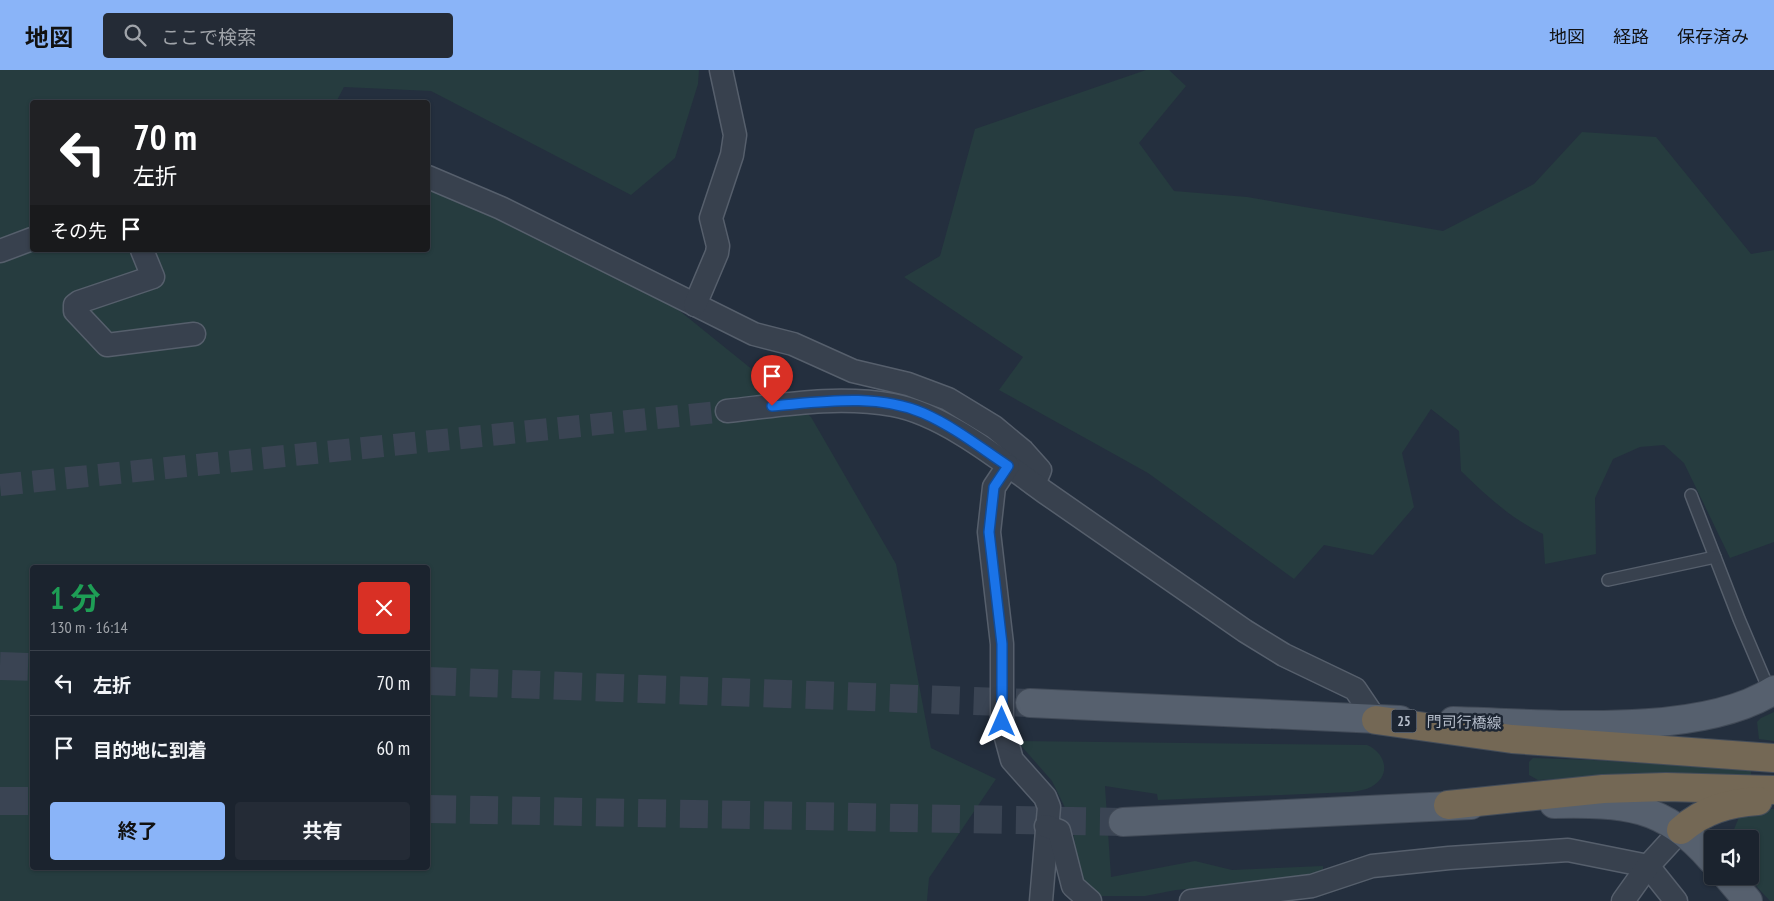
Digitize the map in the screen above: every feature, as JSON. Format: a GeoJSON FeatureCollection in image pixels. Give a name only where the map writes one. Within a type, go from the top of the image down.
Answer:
{"type":"FeatureCollection","features":[{"type":"Feature","properties":{"kind":"highway"},"geometry":{"type":"LineString","coordinates":[[1376,720],[1512,739],[1774,758]]}},
{"type":"Feature","properties":{"kind":"highway"},"geometry":{"type":"LineString","coordinates":[[1448,805],[1602,789],[1666,787],[1774,790]]}},
{"type":"Feature","properties":{"kind":"highway"},"geometry":{"type":"LineString","coordinates":[[1681,830],[1698,816],[1711,810],[1742,802],[1774,800]]}},
{"type":"Feature","properties":{"kind":"main road","name":"門司行橋線"},"geometry":{"type":"LineString","coordinates":[[1030,703],[1376,720],[1589,724],[1685,720],[1716,714],[1772,691]]}},
{"type":"Feature","properties":{"kind":"main road"},"geometry":{"type":"LineString","coordinates":[[1123,822],[1448,805],[1610,805],[1635,808],[1658,816],[1681,830],[1704,852]]}},
{"type":"Feature","properties":{"kind":"main road"},"geometry":{"type":"LineString","coordinates":[[1734,885],[1748,901]]}},
{"type":"Feature","properties":{"kind":"street"},"geometry":{"type":"LineString","coordinates":[[695,305],[717,253],[718,246],[711,218],[732,155],[736,135],[722,70]]}},
{"type":"Feature","properties":{"kind":"street"},"geometry":{"type":"LineString","coordinates":[[430,178],[502,208],[754,334],[793,344],[853,371],[908,384],[948,400],[994,427],[1024,451],[1040,470],[1034,484]]}},
{"type":"Feature","properties":{"kind":"street"},"geometry":{"type":"LineString","coordinates":[[0,251],[30,240]]}},
{"type":"Feature","properties":{"kind":"street"},"geometry":{"type":"LineString","coordinates":[[143,252],[152,277],[79,302],[75,305],[75,311],[108,345],[194,334]]}},
{"type":"Feature","properties":{"kind":"street"},"geometry":{"type":"LineString","coordinates":[[727,411],[820,401],[855,401],[893,405],[923,413],[1008,466],[1253,636],[1284,655],[1355,689],[1376,720]]}},
{"type":"Feature","properties":{"kind":"street"},"geometry":{"type":"LineString","coordinates":[[1008,466],[994,487],[989,532],[1002,644],[1002,722],[1012,760],[1045,797],[1049,807],[1041,901]]}},
{"type":"Feature","properties":{"kind":"street"},"geometry":{"type":"LineString","coordinates":[[1046,826],[1059,831],[1073,886],[1090,901]]}},
{"type":"Feature","properties":{"kind":"street"},"geometry":{"type":"LineString","coordinates":[[1623,901],[1648,866],[1681,830]]}},
{"type":"Feature","properties":{"kind":"street"},"geometry":{"type":"LineString","coordinates":[[1191,901],[1312,886],[1372,866],[1449,858],[1568,850],[1648,866],[1676,901]]}},
{"type":"Feature","properties":{"kind":"lane"},"geometry":{"type":"LineString","coordinates":[[1691,495],[1772,691]]}},
{"type":"Feature","properties":{"kind":"lane"},"geometry":{"type":"LineString","coordinates":[[1608,580],[1715,557]]}},
{"type":"Feature","properties":{"kind":"green space"},"geometry":{"type":"Polygon","coordinates":[[[0,70],[699,70],[698,84],[675,158],[631,195],[431,91],[344,87],[337,100],[30,100],[30,252],[430,252],[430,170],[629,270],[811,417],[896,564],[931,748],[996,779],[929,878],[927,901],[0,901],[0,70]]]}},
{"type":"Feature","properties":{"kind":"green space"},"geometry":{"type":"Polygon","coordinates":[[[1146,70],[1169,70],[1186,86],[1139,143],[1174,191],[1247,197],[1443,231],[1534,184],[1582,132],[1656,137],[1751,254],[1774,250],[1774,542],[1730,558],[1684,463],[1664,445],[1640,447],[1613,459],[1595,498],[1596,554],[1545,564],[1543,534],[1509,514],[1461,471],[1459,431],[1431,409],[1402,453],[1414,507],[1373,555],[1324,545],[1294,579],[1148,473],[999,390],[1023,357],[904,277],[940,256],[975,129],[1146,70]]]}},
{"type":"Feature","properties":{"kind":"green space"},"geometry":{"type":"Polygon","coordinates":[[[1774,712],[1774,741],[1759,739],[1757,722],[1774,712]]]}},
{"type":"Feature","properties":{"kind":"green space"},"geometry":{"type":"Polygon","coordinates":[[[1017,741],[1367,745],[1379,753],[1384,765],[1384,771],[1378,782],[1371,787],[1352,792],[1158,800],[1157,794],[1105,786],[1111,877],[1195,861],[1232,870],[1323,866],[1323,872],[1309,878],[1176,890],[1145,896],[1100,896],[1091,891],[1081,878],[1071,820],[1052,781],[1017,741]]]}},
{"type":"Feature","properties":{"kind":"green space"},"geometry":{"type":"Polygon","coordinates":[[[1533,758],[1751,770],[1751,776],[1644,774],[1538,780],[1529,775],[1529,762],[1533,758]]]}},
{"type":"Feature","properties":{"kind":"green space"},"geometry":{"type":"Polygon","coordinates":[[[1774,809],[1774,901],[1770,901],[1755,885],[1759,885],[1759,830],[1734,830],[1742,810],[1774,809]]]}},
{"type":"Feature","properties":{"kind":"tunnel"},"geometry":{"type":"LineString","coordinates":[[0,485],[727,411]]}},
{"type":"Feature","properties":{"kind":"tunnel"},"geometry":{"type":"LineString","coordinates":[[0,666],[30,667]]}},
{"type":"Feature","properties":{"kind":"tunnel"},"geometry":{"type":"LineString","coordinates":[[430,681],[1030,703]]}},
{"type":"Feature","properties":{"kind":"tunnel"},"geometry":{"type":"LineString","coordinates":[[0,801],[30,801]]}},
{"type":"Feature","properties":{"kind":"tunnel"},"geometry":{"type":"LineString","coordinates":[[430,809],[1123,822]]}},
{"type":"Feature","properties":{"kind":"route"},"geometry":{"type":"LineString","coordinates":[[772,406],[820,401],[855,401],[893,405],[923,413],[1008,466],[994,487],[989,532],[990,554],[1002,644],[1002,722]]}}]}
